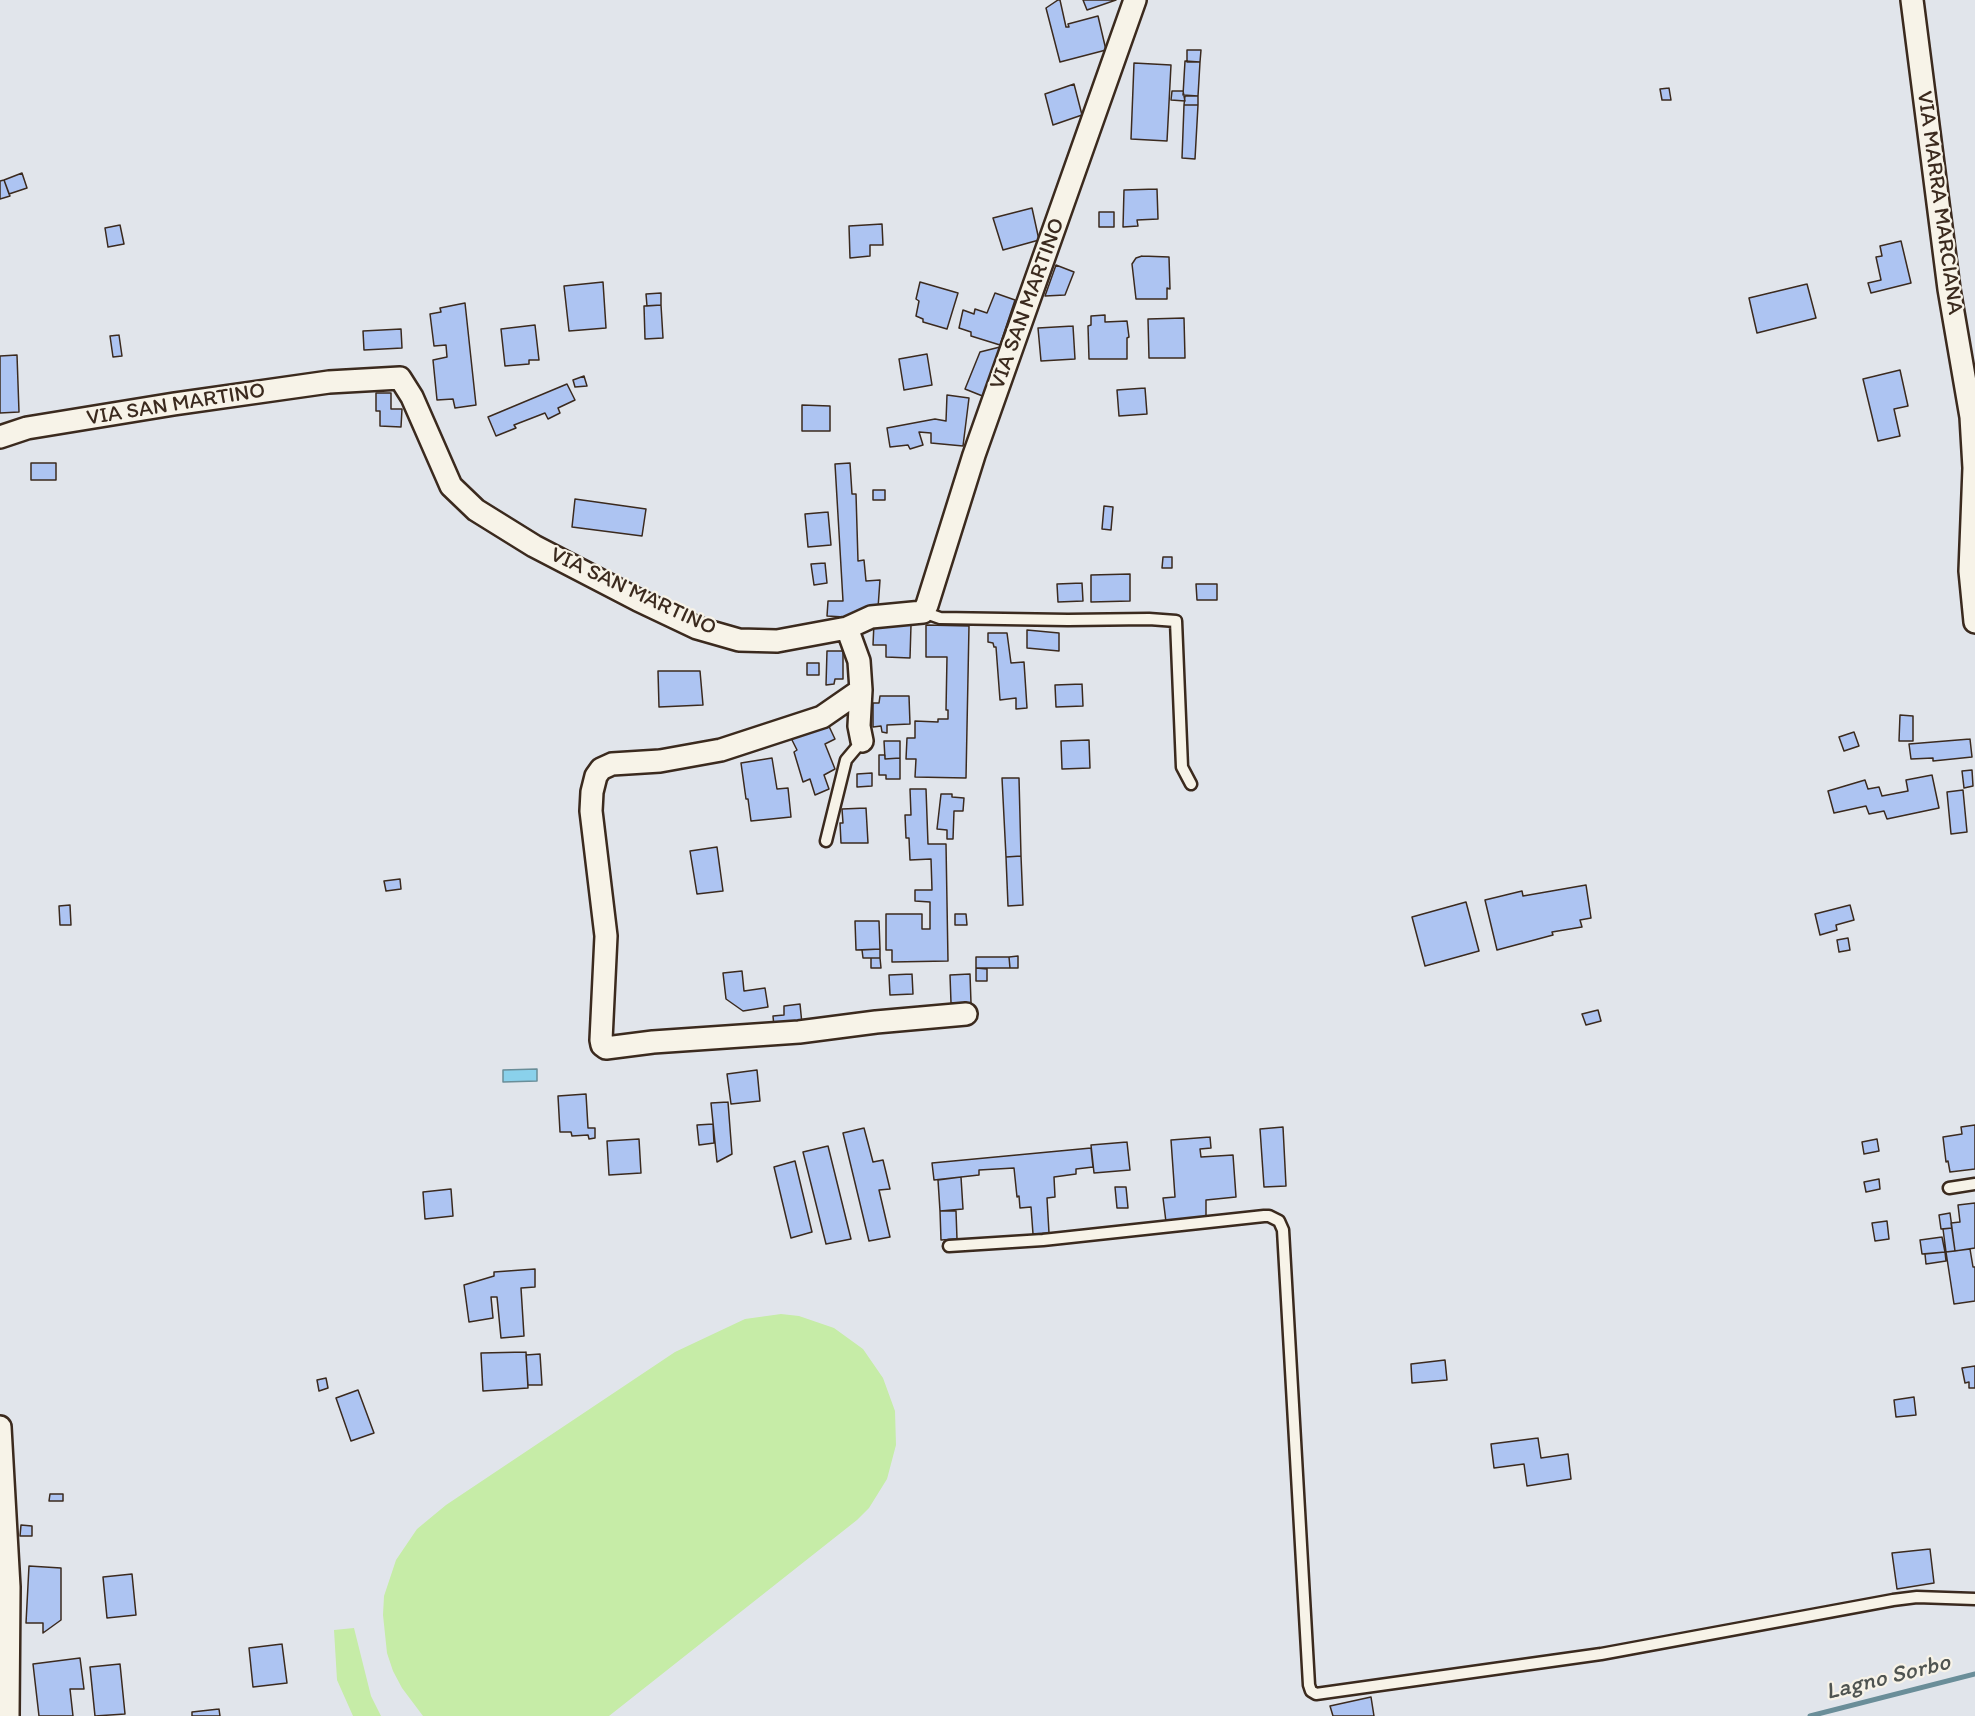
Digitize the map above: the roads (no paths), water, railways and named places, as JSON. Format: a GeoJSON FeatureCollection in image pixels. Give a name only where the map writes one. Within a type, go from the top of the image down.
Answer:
{"type":"FeatureCollection","features":[{"type":"Feature","properties":{"kind":"street","name":"VIA SAN MARTINO"},"geometry":{"type":"LineString","coordinates":[[0,436],[27,428],[174,404],[330,382],[400,378],[412,397],[451,486],[476,510],[534,546],[687,623],[739,640],[777,641],[847,628],[871,617],[923,612],[974,455],[1135,0]]}},
{"type":"Feature","properties":{"kind":"street","name":"VIA MARRA MARCIANA"},"geometry":{"type":"LineString","coordinates":[[1912,0],[1949,289],[1971,417],[1974,468],[1970,571],[1975,622]]}},
{"type":"Feature","properties":{"kind":"street"},"geometry":{"type":"LineString","coordinates":[[847,628],[859,661],[861,690],[859,726],[862,741]]}},
{"type":"Feature","properties":{"kind":"street"},"geometry":{"type":"LineString","coordinates":[[861,690],[822,717],[721,750],[660,761],[612,764],[601,769],[596,776],[592,792],[591,811],[606,936],[601,1040],[606,1048],[653,1042],[799,1032],[966,1014]]}},
{"type":"Feature","properties":{"kind":"street"},"geometry":{"type":"LineString","coordinates":[[0,1427],[9,1587],[8,1716]]}},
{"type":"Feature","properties":{"kind":"lane"},"geometry":{"type":"LineString","coordinates":[[923,612],[940,618],[1176,621],[1182,767],[1191,784]]}},
{"type":"Feature","properties":{"kind":"lane"},"geometry":{"type":"LineString","coordinates":[[826,842],[846,760],[862,741]]}},
{"type":"Feature","properties":{"kind":"lane"},"geometry":{"type":"LineString","coordinates":[[1948,1188],[1975,1184]]}},
{"type":"Feature","properties":{"kind":"lane"},"geometry":{"type":"LineString","coordinates":[[949,1246],[1043,1240],[1264,1216],[1278,1221],[1283,1230],[1309,1685],[1311,1691],[1316,1694],[1601,1654],[1893,1600],[1917,1597],[1975,1599]]}},
{"type":"Feature","properties":{"kind":"water"},"geometry":{"type":"Polygon","coordinates":[[[537,1069],[537,1081],[503,1082],[503,1070],[537,1069]]]}},
{"type":"Feature","properties":{"kind":"waterway","name":"Lagno Sorbo"},"geometry":{"type":"LineString","coordinates":[[1810,1716],[1975,1674]]}}]}
